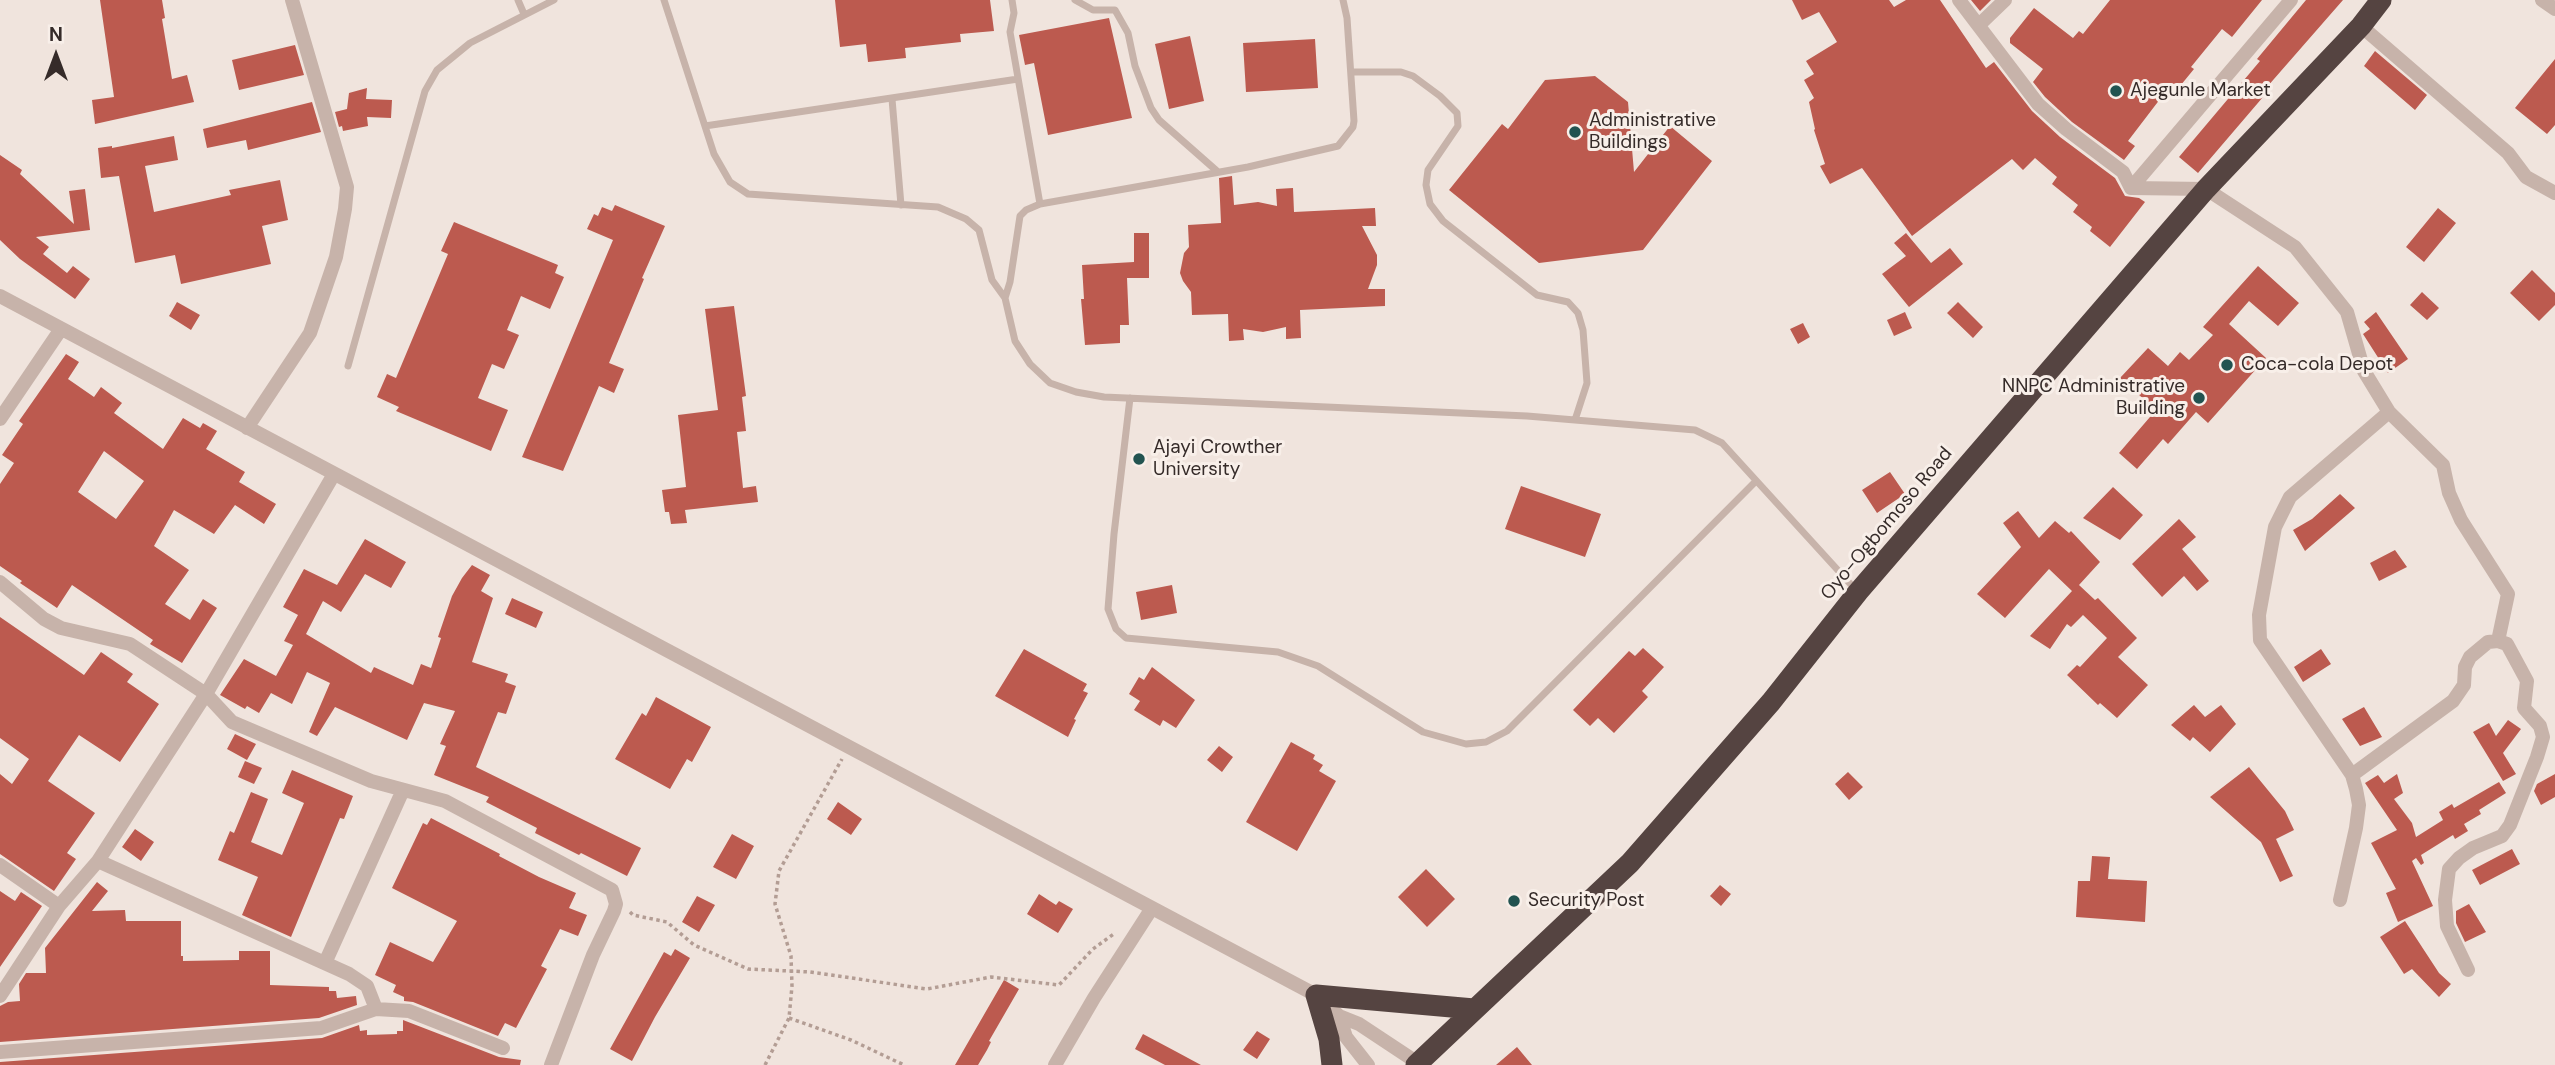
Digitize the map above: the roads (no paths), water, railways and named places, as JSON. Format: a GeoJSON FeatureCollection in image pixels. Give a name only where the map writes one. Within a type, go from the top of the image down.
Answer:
{"type":"FeatureCollection","features":[{"type":"Feature","properties":{"kind":"highway","name":"Oyo-Ogbomoso Road"},"geometry":{"type":"LineString","coordinates":[[1417,1064],[1630,863],[1770,702],[1858,592],[2206,189],[2361,26],[2381,0]]}},
{"type":"Feature","properties":{"kind":"highway"},"geometry":{"type":"LineString","coordinates":[[1332,1065],[1329,1039],[1316,995],[1474,1009]]}},
{"type":"Feature","properties":{"kind":"street"},"geometry":{"type":"LineString","coordinates":[[247,428],[310,333],[336,257],[345,209],[347,187],[292,0]]}},
{"type":"Feature","properties":{"kind":"street"},"geometry":{"type":"LineString","coordinates":[[1959,0],[1980,24],[2038,104],[2123,172],[2131,188]]}},
{"type":"Feature","properties":{"kind":"street"},"geometry":{"type":"LineString","coordinates":[[1980,24],[2005,0]]}},
{"type":"Feature","properties":{"kind":"street"},"geometry":{"type":"LineString","coordinates":[[2131,188],[2291,0]]}},
{"type":"Feature","properties":{"kind":"street"},"geometry":{"type":"LineString","coordinates":[[2542,0],[2555,9]]}},
{"type":"Feature","properties":{"kind":"street"},"geometry":{"type":"LineString","coordinates":[[2361,26],[2508,153],[2526,177],[2555,193]]}},
{"type":"Feature","properties":{"kind":"street"},"geometry":{"type":"LineString","coordinates":[[2131,188],[2206,189],[2295,247],[2347,312],[2364,371],[2389,412],[2443,465],[2449,493],[2461,520],[2508,594],[2498,641]]}},
{"type":"Feature","properties":{"kind":"street"},"geometry":{"type":"LineString","coordinates":[[0,296],[1316,995],[1339,1016],[1359,1024],[1417,1064]]}},
{"type":"Feature","properties":{"kind":"street"},"geometry":{"type":"LineString","coordinates":[[0,419],[61,329]]}},
{"type":"Feature","properties":{"kind":"street"},"geometry":{"type":"LineString","coordinates":[[2340,900],[2359,805],[2352,775],[2260,640],[2259,615],[2274,527],[2290,497],[2389,412]]}},
{"type":"Feature","properties":{"kind":"street"},"geometry":{"type":"LineString","coordinates":[[0,996],[59,906],[98,861],[206,694],[334,474]]}},
{"type":"Feature","properties":{"kind":"street"},"geometry":{"type":"LineString","coordinates":[[0,582],[44,619],[61,628],[130,644],[206,694],[232,722],[363,778],[445,801],[612,890],[615,896],[614,911],[593,955],[551,1065]]}},
{"type":"Feature","properties":{"kind":"street"},"geometry":{"type":"LineString","coordinates":[[2352,775],[2447,706],[2464,685],[2465,667],[2470,657],[2488,642],[2507,644],[2527,681],[2524,708],[2540,726],[2543,737],[2510,825],[2502,836],[2473,848],[2449,869],[2445,900],[2447,926],[2468,971]]}},
{"type":"Feature","properties":{"kind":"street"},"geometry":{"type":"LineString","coordinates":[[326,963],[403,790]]}},
{"type":"Feature","properties":{"kind":"street"},"geometry":{"type":"LineString","coordinates":[[98,861],[349,974],[367,986],[376,1009]]}},
{"type":"Feature","properties":{"kind":"street"},"geometry":{"type":"LineString","coordinates":[[0,865],[59,906]]}},
{"type":"Feature","properties":{"kind":"street"},"geometry":{"type":"LineString","coordinates":[[1055,1065],[1152,908]]}},
{"type":"Feature","properties":{"kind":"street"},"geometry":{"type":"LineString","coordinates":[[0,1052],[321,1028],[376,1009],[409,1011],[503,1048]]}},
{"type":"Feature","properties":{"kind":"street"},"geometry":{"type":"LineString","coordinates":[[1339,1016],[1346,1037],[1368,1065]]}},
{"type":"Feature","properties":{"kind":"lane"},"geometry":{"type":"LineString","coordinates":[[518,0],[524,14]]}},
{"type":"Feature","properties":{"kind":"lane"},"geometry":{"type":"LineString","coordinates":[[348,366],[425,91],[437,70],[470,43],[554,0]]}},
{"type":"Feature","properties":{"kind":"lane"},"geometry":{"type":"LineString","coordinates":[[664,0],[714,154],[730,182],[748,194],[937,207],[966,219],[979,230],[992,280],[1004,298],[1015,341],[1030,364],[1050,383],[1076,392],[1130,398],[1575,420],[1695,430],[1722,443],[1858,592]]}},
{"type":"Feature","properties":{"kind":"lane"},"geometry":{"type":"LineString","coordinates":[[1012,0],[1014,13],[1010,32],[1040,204]]}},
{"type":"Feature","properties":{"kind":"lane"},"geometry":{"type":"LineString","coordinates":[[1075,0],[1093,10],[1115,10],[1128,33],[1135,66],[1151,108],[1159,120],[1218,172]]}},
{"type":"Feature","properties":{"kind":"lane"},"geometry":{"type":"LineString","coordinates":[[1004,298],[1010,282],[1020,216],[1040,204],[1218,172],[1338,146],[1353,127],[1354,121],[1347,18],[1343,0]]}},
{"type":"Feature","properties":{"kind":"lane"},"geometry":{"type":"LineString","coordinates":[[1351,72],[1401,72],[1413,76],[1457,113],[1458,126],[1428,170],[1426,185],[1430,204],[1443,221],[1536,295],[1568,302],[1578,313],[1583,330],[1587,383],[1575,420]]}},
{"type":"Feature","properties":{"kind":"lane"},"geometry":{"type":"LineString","coordinates":[[705,126],[1018,79]]}},
{"type":"Feature","properties":{"kind":"lane"},"geometry":{"type":"LineString","coordinates":[[892,99],[901,205]]}},
{"type":"Feature","properties":{"kind":"lane"},"geometry":{"type":"LineString","coordinates":[[1130,398],[1108,609],[1116,629],[1126,638],[1278,652],[1318,666],[1423,732],[1466,744],[1486,742],[1507,731],[1756,481]]}},
{"type":"Feature","properties":{"kind":"place","name":"Ajegunle Market"},"geometry":{"type":"Point","coordinates":[2116,91]}},
{"type":"Feature","properties":{"kind":"place","name":"Administrative Buildings"},"geometry":{"type":"Point","coordinates":[1575,132]}},
{"type":"Feature","properties":{"kind":"place","name":"Coca-cola Depot"},"geometry":{"type":"Point","coordinates":[2227,365]}},
{"type":"Feature","properties":{"kind":"place","name":"NNPC Administrative Building"},"geometry":{"type":"Point","coordinates":[2199,398]}},
{"type":"Feature","properties":{"kind":"place","name":"Ajayi Crowther University"},"geometry":{"type":"Point","coordinates":[1139,459]}},
{"type":"Feature","properties":{"kind":"place","name":"Security Post"},"geometry":{"type":"Point","coordinates":[1514,901]}}]}
